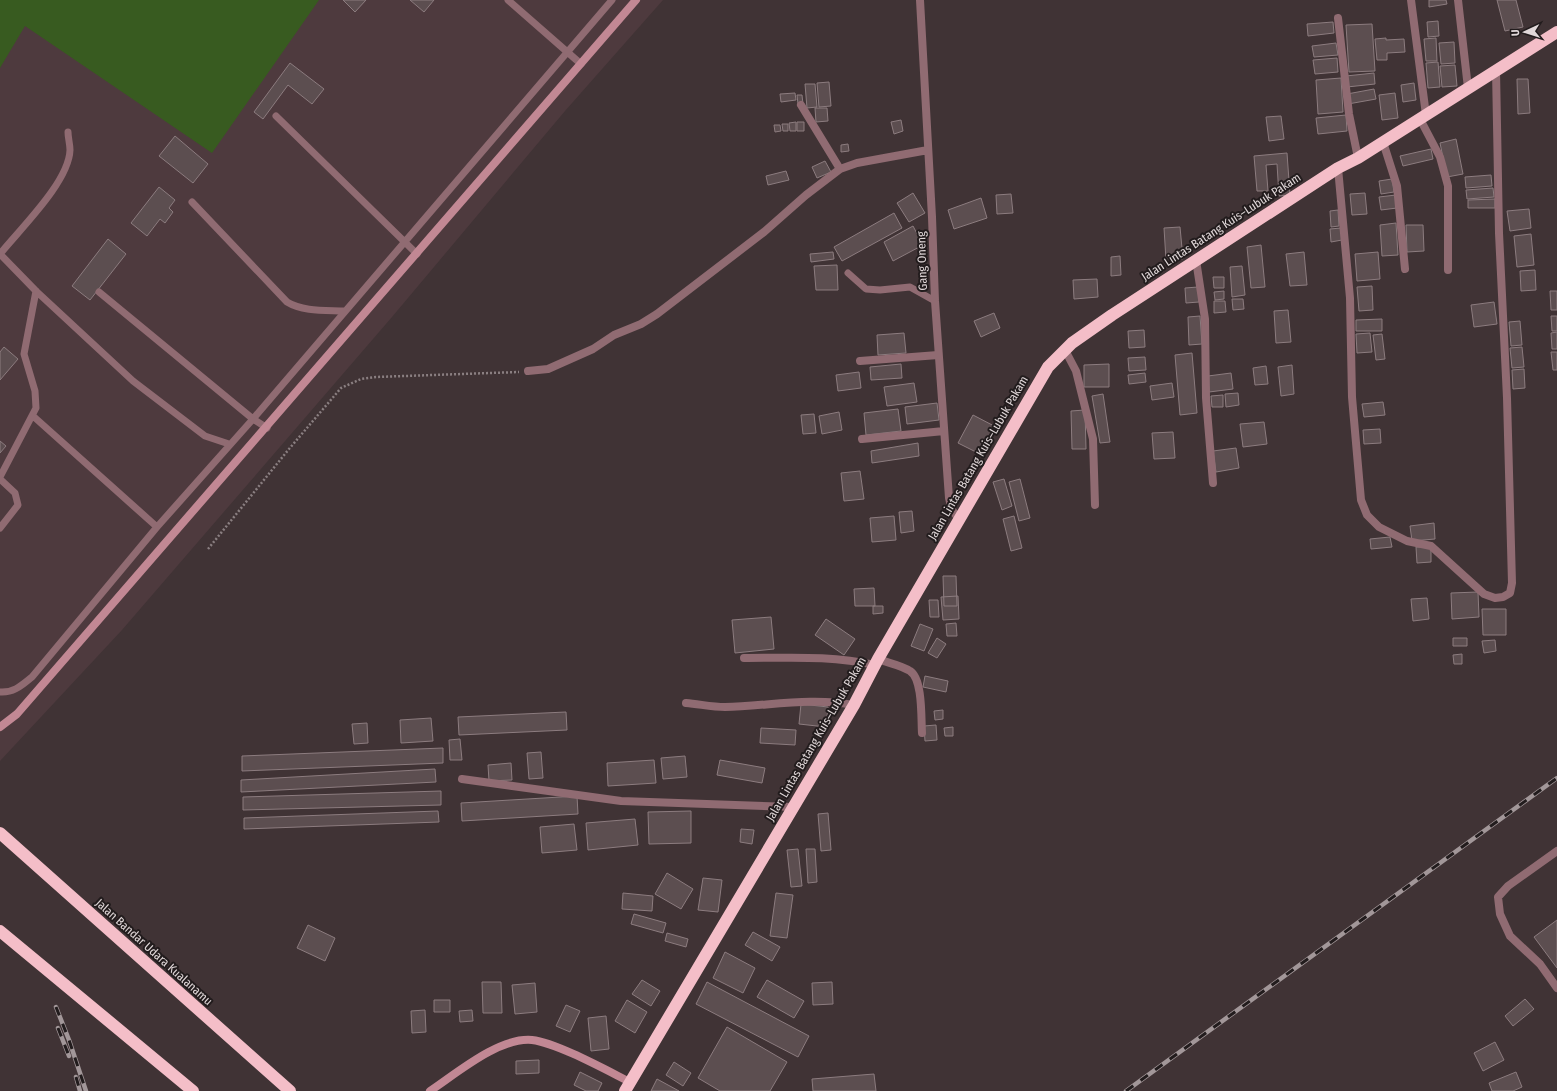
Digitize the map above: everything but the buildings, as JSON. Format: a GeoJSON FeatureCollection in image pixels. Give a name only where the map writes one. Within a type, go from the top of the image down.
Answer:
{"type":"FeatureCollection","features":[{"type":"Feature","properties":{"kind":"highway","name":"Jalan Lintas Batang Kuis–Lubuk Pakam"},"geometry":{"type":"LineString","coordinates":[[627,1086],[854,705],[876,662],[1044,372],[1065,350],[1112,314],[1338,168],[1358,158],[1557,32]]}},
{"type":"Feature","properties":{"kind":"highway","name":"Jalan Bandar Udara Kualanamu"},"geometry":{"type":"LineString","coordinates":[[0,833],[290,1091]]}},
{"type":"Feature","properties":{"kind":"highway"},"geometry":{"type":"LineString","coordinates":[[0,931],[193,1091]]}},
{"type":"Feature","properties":{"kind":"street"},"geometry":{"type":"LineString","coordinates":[[0,727],[16,714],[267,428],[636,0]]}},
{"type":"Feature","properties":{"kind":"street","name":"Gang Oneng"},"geometry":{"type":"LineString","coordinates":[[920,0],[935,302],[948,498],[952,510],[959,519]]}},
{"type":"Feature","properties":{"kind":"street"},"geometry":{"type":"LineString","coordinates":[[1411,0],[1423,117],[1440,158],[1448,186],[1448,270]]}},
{"type":"Feature","properties":{"kind":"street"},"geometry":{"type":"LineString","coordinates":[[1458,0],[1468,88]]}},
{"type":"Feature","properties":{"kind":"street"},"geometry":{"type":"LineString","coordinates":[[1338,18],[1348,114],[1358,158]]}},
{"type":"Feature","properties":{"kind":"street"},"geometry":{"type":"LineString","coordinates":[[1338,168],[1350,298],[1352,397],[1361,500],[1367,515],[1379,527],[1407,541],[1431,546],[1484,594],[1495,598],[1503,597],[1510,593],[1512,583],[1512,535],[1499,233],[1496,70]]}},
{"type":"Feature","properties":{"kind":"street"},"geometry":{"type":"LineString","coordinates":[[801,105],[840,169]]}},
{"type":"Feature","properties":{"kind":"street"},"geometry":{"type":"LineString","coordinates":[[1383,142],[1397,186],[1405,269]]}},
{"type":"Feature","properties":{"kind":"street"},"geometry":{"type":"LineString","coordinates":[[528,371],[548,369],[593,349],[614,335],[641,324],[657,314],[764,232],[806,195],[840,169],[857,162],[928,150]]}},
{"type":"Feature","properties":{"kind":"street"},"geometry":{"type":"LineString","coordinates":[[1196,260],[1205,319],[1206,398],[1213,483]]}},
{"type":"Feature","properties":{"kind":"street"},"geometry":{"type":"LineString","coordinates":[[1065,350],[1076,371],[1093,439],[1095,505]]}},
{"type":"Feature","properties":{"kind":"street"},"geometry":{"type":"LineString","coordinates":[[860,361],[938,355]]}},
{"type":"Feature","properties":{"kind":"street"},"geometry":{"type":"LineString","coordinates":[[862,439],[944,431]]}},
{"type":"Feature","properties":{"kind":"street"},"geometry":{"type":"LineString","coordinates":[[744,658],[822,657],[876,662],[910,670],[916,675],[919,685],[922,734]]}},
{"type":"Feature","properties":{"kind":"street"},"geometry":{"type":"LineString","coordinates":[[686,703],[724,707],[797,702],[838,702],[854,705]]}},
{"type":"Feature","properties":{"kind":"street"},"geometry":{"type":"LineString","coordinates":[[462,780],[621,801],[794,807]]}},
{"type":"Feature","properties":{"kind":"street"},"geometry":{"type":"LineString","coordinates":[[1557,851],[1508,886],[1498,897],[1500,914],[1510,936],[1540,964],[1557,988]]}},
{"type":"Feature","properties":{"kind":"street"},"geometry":{"type":"LineString","coordinates":[[430,1091],[490,1051],[523,1040],[533,1040],[556,1047],[627,1086]]}},
{"type":"Feature","properties":{"kind":"lane"},"geometry":{"type":"LineString","coordinates":[[508,0],[581,64]]}},
{"type":"Feature","properties":{"kind":"lane"},"geometry":{"type":"LineString","coordinates":[[0,692],[8,692],[16,689],[32,676],[157,526],[253,419],[612,0]]}},
{"type":"Feature","properties":{"kind":"lane"},"geometry":{"type":"LineString","coordinates":[[276,116],[417,254]]}},
{"type":"Feature","properties":{"kind":"lane"},"geometry":{"type":"LineString","coordinates":[[68,132],[70,150],[67,165],[61,180],[0,254],[36,292],[133,380],[205,436],[229,444]]}},
{"type":"Feature","properties":{"kind":"lane"},"geometry":{"type":"LineString","coordinates":[[192,202],[287,302],[293,306],[303,308],[345,311]]}},
{"type":"Feature","properties":{"kind":"lane"},"geometry":{"type":"LineString","coordinates":[[848,273],[866,289],[880,290],[910,287],[935,302]]}},
{"type":"Feature","properties":{"kind":"lane"},"geometry":{"type":"LineString","coordinates":[[0,528],[18,505],[15,493],[0,478],[13,450],[33,416],[36,401],[24,354],[24,344],[36,292]]}},
{"type":"Feature","properties":{"kind":"lane"},"geometry":{"type":"LineString","coordinates":[[99,292],[253,419],[267,428]]}},
{"type":"Feature","properties":{"kind":"lane"},"geometry":{"type":"LineString","coordinates":[[33,416],[157,526]]}},
{"type":"Feature","properties":{"kind":"path"},"geometry":{"type":"LineString","coordinates":[[208,549],[289,449],[341,388],[349,383],[361,379],[376,377],[528,371]]}},
{"type":"Feature","properties":{"kind":"shaded area"},"geometry":{"type":"Polygon","coordinates":[[[0,0],[663,0],[565,111],[392,317],[122,630],[0,761],[0,0]]]}},
{"type":"Feature","properties":{"kind":"green space"},"geometry":{"type":"Polygon","coordinates":[[[0,0],[319,0],[212,153],[25,26],[0,68],[0,0]]]}},
{"type":"Feature","properties":{"kind":"railway"},"geometry":{"type":"LineString","coordinates":[[1126,1091],[1557,778]]}},
{"type":"Feature","properties":{"kind":"railway"},"geometry":{"type":"LineString","coordinates":[[56,1007],[86,1091]]}},
{"type":"Feature","properties":{"kind":"railway"},"geometry":{"type":"LineString","coordinates":[[58,1028],[69,1056]]}},
{"type":"Feature","properties":{"kind":"railway"},"geometry":{"type":"LineString","coordinates":[[76,1077],[80,1091]]}}]}
